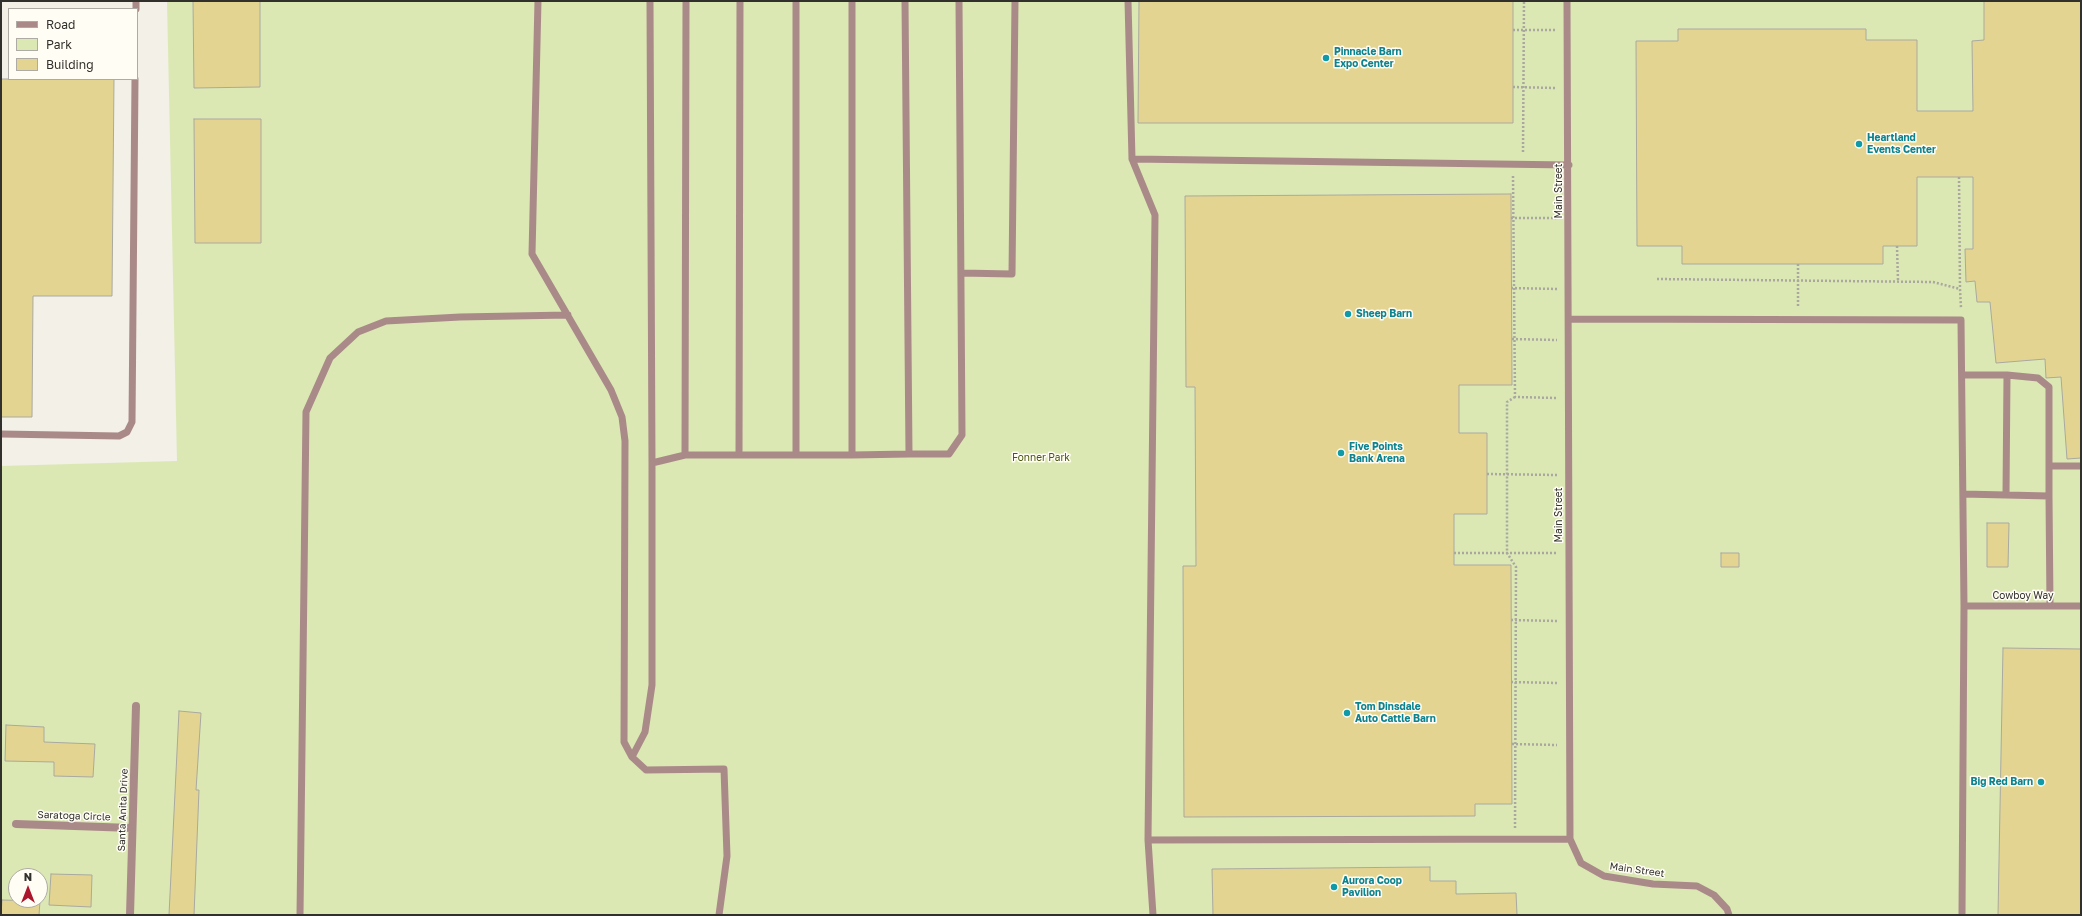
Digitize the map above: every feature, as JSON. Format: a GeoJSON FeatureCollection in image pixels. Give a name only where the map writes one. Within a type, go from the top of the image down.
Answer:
{"type":"FeatureCollection","features":[{"type":"Feature","properties":{"kind":"street","name":"Santa Anita Drive"},"geometry":{"type":"LineString","coordinates":[[130,915],[136,706]]}},
{"type":"Feature","properties":{"kind":"street","name":"Saratoga Circle"},"geometry":{"type":"LineString","coordinates":[[16,824],[132,828]]}},
{"type":"Feature","properties":{"kind":"lane"},"geometry":{"type":"LineString","coordinates":[[538,1],[532,254],[611,390],[622,417],[625,441],[624,742],[632,757],[646,770],[724,769],[727,856],[719,915]]}},
{"type":"Feature","properties":{"kind":"lane"},"geometry":{"type":"LineString","coordinates":[[632,757],[645,732],[652,685],[650,1]]}},
{"type":"Feature","properties":{"kind":"lane"},"geometry":{"type":"LineString","coordinates":[[685,455],[686,1]]}},
{"type":"Feature","properties":{"kind":"lane"},"geometry":{"type":"LineString","coordinates":[[739,455],[740,1]]}},
{"type":"Feature","properties":{"kind":"lane"},"geometry":{"type":"LineString","coordinates":[[796,1],[796,455]]}},
{"type":"Feature","properties":{"kind":"lane"},"geometry":{"type":"LineString","coordinates":[[852,1],[852,455]]}},
{"type":"Feature","properties":{"kind":"lane"},"geometry":{"type":"LineString","coordinates":[[905,1],[909,454]]}},
{"type":"Feature","properties":{"kind":"lane"},"geometry":{"type":"LineString","coordinates":[[652,463],[685,455],[949,454],[962,435],[959,1]]}},
{"type":"Feature","properties":{"kind":"lane"},"geometry":{"type":"LineString","coordinates":[[961,273],[1012,274],[1015,1]]}},
{"type":"Feature","properties":{"kind":"lane"},"geometry":{"type":"LineString","coordinates":[[1128,1],[1132,159],[1155,215],[1148,840],[1153,915]]}},
{"type":"Feature","properties":{"kind":"lane","name":"Main Street"},"geometry":{"type":"LineString","coordinates":[[1567,1],[1569,165],[1570,838],[1581,863],[1604,876],[1653,884],[1697,886],[1714,895],[1727,909],[1729,915]]}},
{"type":"Feature","properties":{"kind":"lane"},"geometry":{"type":"LineString","coordinates":[[1,434],[119,436],[127,432],[132,422],[136,80]]}},
{"type":"Feature","properties":{"kind":"lane"},"geometry":{"type":"LineString","coordinates":[[1132,159],[1569,165]]}},
{"type":"Feature","properties":{"kind":"lane"},"geometry":{"type":"LineString","coordinates":[[300,915],[306,412],[330,358],[358,332],[386,321],[460,317],[568,315]]}},
{"type":"Feature","properties":{"kind":"lane"},"geometry":{"type":"LineString","coordinates":[[1569,319],[1961,320],[1964,606],[1962,915]]}},
{"type":"Feature","properties":{"kind":"lane"},"geometry":{"type":"LineString","coordinates":[[1962,375],[2007,375],[2038,378],[2049,387],[2050,606]]}},
{"type":"Feature","properties":{"kind":"lane"},"geometry":{"type":"LineString","coordinates":[[2006,495],[2007,375]]}},
{"type":"Feature","properties":{"kind":"lane"},"geometry":{"type":"LineString","coordinates":[[2049,466],[2081,466]]}},
{"type":"Feature","properties":{"kind":"lane"},"geometry":{"type":"LineString","coordinates":[[1963,494],[2049,496]]}},
{"type":"Feature","properties":{"kind":"lane","name":"Cowboy Way"},"geometry":{"type":"LineString","coordinates":[[1964,606],[2081,606]]}},
{"type":"Feature","properties":{"kind":"lane"},"geometry":{"type":"LineString","coordinates":[[1148,840],[1570,838]]}},
{"type":"Feature","properties":{"kind":"path"},"geometry":{"type":"LineString","coordinates":[[1522,164],[1524,1]]}},
{"type":"Feature","properties":{"kind":"path"},"geometry":{"type":"LineString","coordinates":[[1513,30],[1568,31]]}},
{"type":"Feature","properties":{"kind":"path"},"geometry":{"type":"LineString","coordinates":[[1513,87],[1568,88]]}},
{"type":"Feature","properties":{"kind":"path"},"geometry":{"type":"LineString","coordinates":[[1513,164],[1513,339],[1515,397]]}},
{"type":"Feature","properties":{"kind":"path"},"geometry":{"type":"LineString","coordinates":[[1959,177],[1961,320]]}},
{"type":"Feature","properties":{"kind":"path"},"geometry":{"type":"LineString","coordinates":[[1512,218],[1569,218]]}},
{"type":"Feature","properties":{"kind":"path"},"geometry":{"type":"LineString","coordinates":[[1897,246],[1898,281]]}},
{"type":"Feature","properties":{"kind":"path"},"geometry":{"type":"LineString","coordinates":[[1798,264],[1798,320]]}},
{"type":"Feature","properties":{"kind":"path"},"geometry":{"type":"LineString","coordinates":[[1657,279],[1933,282],[1960,289]]}},
{"type":"Feature","properties":{"kind":"path"},"geometry":{"type":"LineString","coordinates":[[1513,288],[1569,289]]}},
{"type":"Feature","properties":{"kind":"path"},"geometry":{"type":"LineString","coordinates":[[1513,339],[1569,341]]}},
{"type":"Feature","properties":{"kind":"path"},"geometry":{"type":"LineString","coordinates":[[1515,838],[1516,567],[1507,553],[1507,402],[1515,397],[1569,399]]}},
{"type":"Feature","properties":{"kind":"path"},"geometry":{"type":"LineString","coordinates":[[1487,474],[1569,475]]}},
{"type":"Feature","properties":{"kind":"path"},"geometry":{"type":"LineString","coordinates":[[1454,553],[1570,553]]}},
{"type":"Feature","properties":{"kind":"path"},"geometry":{"type":"LineString","coordinates":[[1511,620],[1570,621]]}},
{"type":"Feature","properties":{"kind":"path"},"geometry":{"type":"LineString","coordinates":[[1511,682],[1570,683]]}},
{"type":"Feature","properties":{"kind":"path"},"geometry":{"type":"LineString","coordinates":[[1512,744],[1570,746]]}},
{"type":"Feature","properties":{"kind":"green space","name":"Fonner Park"},"geometry":{"type":"Polygon","coordinates":[[[167,1],[2081,1],[2081,915],[1,915],[1,466],[177,461],[167,1]]]}},
{"type":"Feature","properties":{"kind":"building"},"geometry":{"type":"Polygon","coordinates":[[[193,1],[260,1],[260,87],[194,88],[193,1]]]}},
{"type":"Feature","properties":{"kind":"building","name":"Pinnacle Barn Expo Center"},"geometry":{"type":"Polygon","coordinates":[[[1139,1],[1513,1],[1513,123],[1138,123],[1139,1]]]}},
{"type":"Feature","properties":{"kind":"building","name":"Heartland Events Center"},"geometry":{"type":"Polygon","coordinates":[[[1984,1],[2081,1],[2081,458],[2067,459],[2061,377],[2046,378],[2045,359],[1996,363],[1990,302],[1977,302],[1975,281],[1966,282],[1965,249],[1973,249],[1973,177],[1917,177],[1917,246],[1883,246],[1883,264],[1682,264],[1682,246],[1637,246],[1636,41],[1678,41],[1678,29],[1866,29],[1866,40],[1917,40],[1917,111],[1973,111],[1972,41],[1984,40],[1984,1]]]}},
{"type":"Feature","properties":{"kind":"building"},"geometry":{"type":"Polygon","coordinates":[[[1,79],[114,80],[112,296],[33,296],[32,417],[1,417],[1,79]]]}},
{"type":"Feature","properties":{"kind":"building"},"geometry":{"type":"Polygon","coordinates":[[[194,119],[261,119],[261,243],[195,243],[194,119]]]}},
{"type":"Feature","properties":{"kind":"building"},"geometry":{"type":"Polygon","coordinates":[[[1511,194],[1512,385],[1459,385],[1459,433],[1487,433],[1487,514],[1454,514],[1454,565],[1511,565],[1512,804],[1475,804],[1475,816],[1184,817],[1183,566],[1196,566],[1195,387],[1186,387],[1185,196],[1511,194]]]}},
{"type":"Feature","properties":{"kind":"building"},"geometry":{"type":"Polygon","coordinates":[[[1987,523],[2009,523],[2008,567],[1987,567],[1987,523]]]}},
{"type":"Feature","properties":{"kind":"building"},"geometry":{"type":"Polygon","coordinates":[[[1721,553],[1739,553],[1739,567],[1721,567],[1721,553]]]}},
{"type":"Feature","properties":{"kind":"building","name":"Big Red Barn"},"geometry":{"type":"Polygon","coordinates":[[[2003,648],[2081,649],[2081,915],[1998,915],[2003,648]]]}},
{"type":"Feature","properties":{"kind":"building"},"geometry":{"type":"Polygon","coordinates":[[[179,711],[201,713],[196,790],[199,790],[194,915],[169,915],[179,711]]]}},
{"type":"Feature","properties":{"kind":"building"},"geometry":{"type":"Polygon","coordinates":[[[6,725],[44,727],[44,742],[95,744],[93,777],[54,776],[54,762],[5,761],[6,725]]]}},
{"type":"Feature","properties":{"kind":"building","name":"Aurora Coop Pavilion"},"geometry":{"type":"Polygon","coordinates":[[[1430,867],[1430,881],[1456,881],[1456,894],[1516,893],[1517,915],[1213,915],[1212,869],[1430,867]]]}},
{"type":"Feature","properties":{"kind":"building"},"geometry":{"type":"Polygon","coordinates":[[[51,874],[92,875],[91,907],[49,905],[51,874]]]}},
{"type":"Feature","properties":{"kind":"building"},"geometry":{"type":"Polygon","coordinates":[[[2,900],[8,900],[8,908],[40,908],[39,915],[1,915],[2,900]]]}},
{"type":"Feature","properties":{"kind":"place","name":"Pinnacle Barn Expo Center"},"geometry":{"type":"Point","coordinates":[1326,58]}},
{"type":"Feature","properties":{"kind":"place","name":"Heartland Events Center"},"geometry":{"type":"Point","coordinates":[1859,144]}},
{"type":"Feature","properties":{"kind":"place","name":"Sheep Barn"},"geometry":{"type":"Point","coordinates":[1348,314]}},
{"type":"Feature","properties":{"kind":"place","name":"Five Points Bank Arena"},"geometry":{"type":"Point","coordinates":[1341,453]}},
{"type":"Feature","properties":{"kind":"place","name":"Tom Dinsdale Auto Cattle Barn"},"geometry":{"type":"Point","coordinates":[1347,713]}},
{"type":"Feature","properties":{"kind":"place","name":"Big Red Barn"},"geometry":{"type":"Point","coordinates":[2041,782]}},
{"type":"Feature","properties":{"kind":"place","name":"Aurora Coop Pavilion"},"geometry":{"type":"Point","coordinates":[1334,887]}}]}
